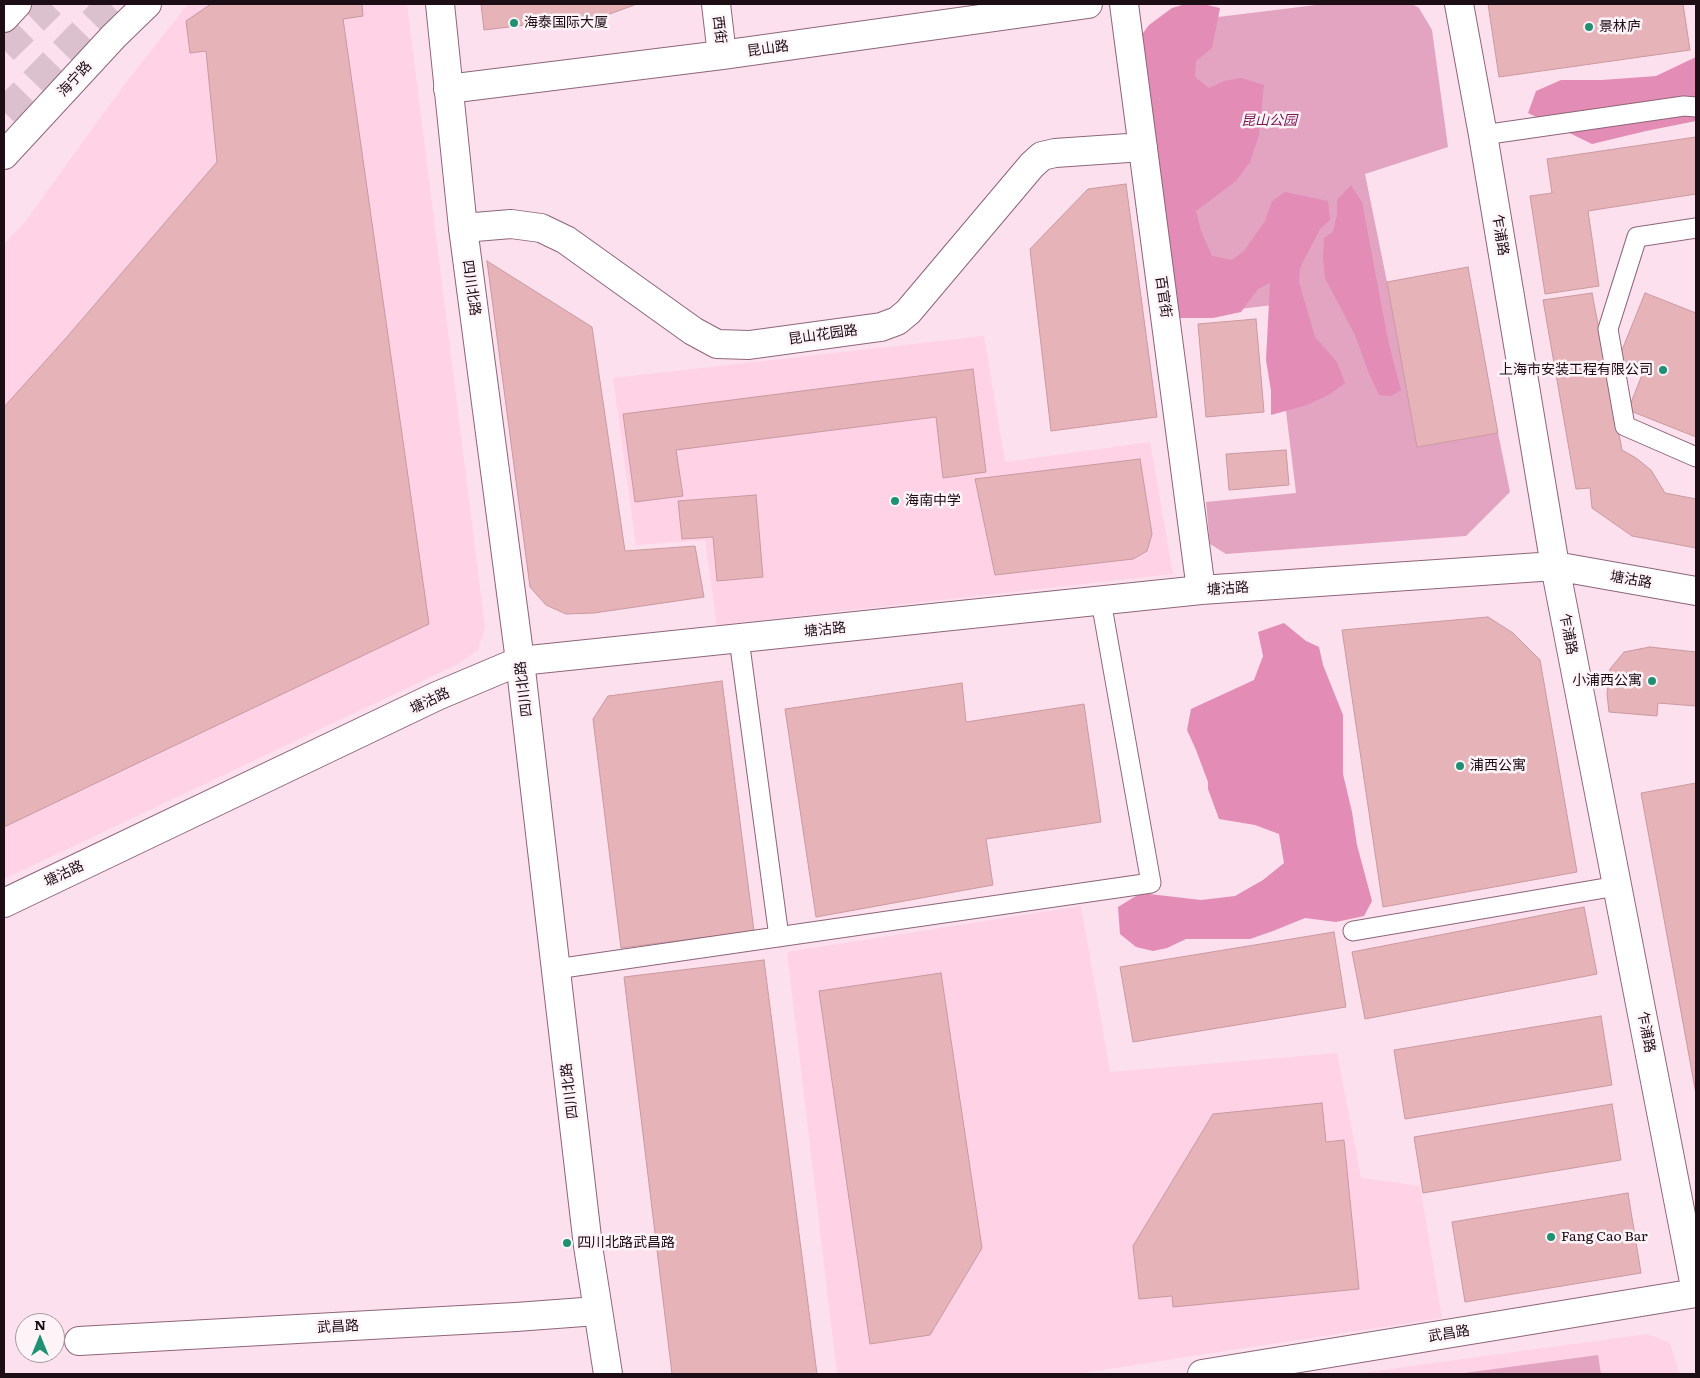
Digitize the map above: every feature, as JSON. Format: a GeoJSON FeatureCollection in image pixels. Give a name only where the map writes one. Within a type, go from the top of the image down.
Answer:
{"type":"FeatureCollection","features":[{"type":"Feature","properties":{"kind":"street"},"geometry":{"type":"LineString","coordinates":[[4,18],[17,4]]}},
{"type":"Feature","properties":{"kind":"street","name":"海宁路"},"geometry":{"type":"LineString","coordinates":[[4,155],[114,36],[147,4]]}},
{"type":"Feature","properties":{"kind":"street","name":"四川北路"},"geometry":{"type":"LineString","coordinates":[[440,4],[463,228],[520,661],[588,1246],[608,1374]]}},
{"type":"Feature","properties":{"kind":"street","name":"西街"},"geometry":{"type":"LineString","coordinates":[[716,4],[722,55]]}},
{"type":"Feature","properties":{"kind":"street","name":"昆山路"},"geometry":{"type":"LineString","coordinates":[[448,90],[722,55],[1088,4]]}},
{"type":"Feature","properties":{"kind":"street","name":"百官街"},"geometry":{"type":"LineString","coordinates":[[1124,4],[1201,590]]}},
{"type":"Feature","properties":{"kind":"street","name":"乍浦路"},"geometry":{"type":"LineString","coordinates":[[1459,4],[1483,135],[1555,566],[1696,1292]]}},
{"type":"Feature","properties":{"kind":"street","name":"昆山花园路"},"geometry":{"type":"LineString","coordinates":[[463,228],[511,224],[541,228],[566,240],[693,330],[717,344],[749,345],[880,327],[897,322],[908,312],[1032,165],[1042,156],[1055,153],[1143,147]]}},
{"type":"Feature","properties":{"kind":"street","name":"塘沽路"},"geometry":{"type":"LineString","coordinates":[[4,903],[437,696],[520,661],[1201,590],[1555,566],[1696,591]]}},
{"type":"Feature","properties":{"kind":"street","name":"武昌路"},"geometry":{"type":"LineString","coordinates":[[1202,1374],[1696,1292]]}},
{"type":"Feature","properties":{"kind":"street","name":"武昌路"},"geometry":{"type":"LineString","coordinates":[[79,1342],[506,1318],[597,1311]]}},
{"type":"Feature","properties":{"kind":"lane"},"geometry":{"type":"LineString","coordinates":[[1483,135],[1684,106],[1696,107]]}},
{"type":"Feature","properties":{"kind":"lane"},"geometry":{"type":"LineString","coordinates":[[1696,228],[1637,237],[1608,329],[1625,426],[1696,457]]}},
{"type":"Feature","properties":{"kind":"lane"},"geometry":{"type":"LineString","coordinates":[[556,969],[1150,882],[1101,601]]}},
{"type":"Feature","properties":{"kind":"lane"},"geometry":{"type":"LineString","coordinates":[[739,639],[779,937]]}},
{"type":"Feature","properties":{"kind":"lane"},"geometry":{"type":"LineString","coordinates":[[1353,931],[1618,886]]}},
{"type":"Feature","properties":{"kind":"shaded area"},"geometry":{"type":"Polygon","coordinates":[[[188,4],[407,4],[485,627],[478,650],[458,664],[4,879],[4,244],[25,222],[124,85],[188,4]]]}},
{"type":"Feature","properties":{"kind":"shaded area"},"geometry":{"type":"Polygon","coordinates":[[[1186,4],[1203,4],[1220,8],[1212,48],[1196,61],[1195,77],[1209,88],[1224,81],[1241,78],[1264,85],[1259,135],[1250,162],[1236,181],[1196,211],[1201,231],[1212,256],[1232,260],[1244,251],[1265,221],[1272,201],[1285,192],[1328,201],[1330,220],[1320,229],[1300,268],[1299,282],[1315,337],[1337,362],[1345,383],[1330,394],[1307,405],[1271,415],[1271,391],[1266,360],[1270,283],[1258,289],[1241,312],[1213,318],[1175,318],[1140,37],[1149,25],[1172,8],[1186,4]]]}},
{"type":"Feature","properties":{"kind":"shaded area"},"geometry":{"type":"Polygon","coordinates":[[[1696,57],[1696,121],[1592,144],[1528,113],[1536,91],[1561,80],[1602,80],[1656,76],[1696,57]]]}},
{"type":"Feature","properties":{"kind":"shaded area"},"geometry":{"type":"Polygon","coordinates":[[[1351,185],[1362,202],[1388,340],[1401,390],[1391,396],[1379,395],[1355,335],[1325,278],[1324,238],[1333,232],[1337,215],[1337,200],[1351,185]]]}},
{"type":"Feature","properties":{"kind":"shaded area","name":"海南中学"},"geometry":{"type":"Polygon","coordinates":[[[984,336],[1005,462],[1150,442],[1173,574],[717,625],[705,540],[636,545],[613,378],[984,336]]]}},
{"type":"Feature","properties":{"kind":"shaded area"},"geometry":{"type":"Polygon","coordinates":[[[1284,623],[1306,641],[1319,647],[1323,665],[1343,715],[1343,774],[1357,845],[1372,901],[1364,916],[1336,922],[1305,918],[1250,939],[1186,939],[1167,948],[1153,951],[1136,947],[1120,934],[1118,907],[1141,893],[1201,900],[1235,896],[1263,880],[1284,863],[1279,834],[1255,825],[1219,819],[1208,789],[1208,782],[1187,730],[1191,709],[1254,680],[1263,656],[1258,632],[1284,623]]]}},
{"type":"Feature","properties":{"kind":"shaded area"},"geometry":{"type":"Polygon","coordinates":[[[1081,906],[1110,1072],[1337,1053],[1361,1178],[1420,1186],[1442,1318],[1075,1374],[837,1374],[787,952],[1081,906]]]}},
{"type":"Feature","properties":{"kind":"shaded area"},"geometry":{"type":"Polygon","coordinates":[[[1647,1334],[1670,1343],[1680,1374],[1352,1374],[1647,1334]]]}},
{"type":"Feature","properties":{"kind":"green space","name":"昆山公园"},"geometry":{"type":"Polygon","coordinates":[[[1324,4],[1412,4],[1419,8],[1432,30],[1448,147],[1365,174],[1417,447],[1498,433],[1510,492],[1466,536],[1226,554],[1210,544],[1206,502],[1296,493],[1273,305],[1182,316],[1169,23],[1324,4]]]}},
{"type":"Feature","properties":{"kind":"green space"},"geometry":{"type":"Polygon","coordinates":[[[1598,1355],[1601,1374],[1457,1374],[1598,1355]]]}},
{"type":"Feature","properties":{"kind":"building"},"geometry":{"type":"Polygon","coordinates":[[[211,4],[362,4],[363,16],[343,19],[429,624],[4,827],[4,407],[67,337],[217,162],[206,51],[190,53],[186,21],[211,4]]]}},
{"type":"Feature","properties":{"kind":"building","name":"海泰国际大厦"},"geometry":{"type":"Polygon","coordinates":[[[481,4],[637,4],[607,15],[484,30],[481,4]]]}},
{"type":"Feature","properties":{"kind":"building","name":"景林庐"},"geometry":{"type":"Polygon","coordinates":[[[1488,4],[1683,4],[1690,50],[1499,77],[1488,4]]]}},
{"type":"Feature","properties":{"kind":"building"},"geometry":{"type":"Polygon","coordinates":[[[1696,137],[1696,194],[1588,211],[1599,286],[1545,294],[1530,196],[1552,193],[1547,159],[1696,137]]]}},
{"type":"Feature","properties":{"kind":"building"},"geometry":{"type":"Polygon","coordinates":[[[1126,184],[1157,417],[1051,431],[1030,249],[1088,189],[1126,184]]]}},
{"type":"Feature","properties":{"kind":"building"},"geometry":{"type":"Polygon","coordinates":[[[487,261],[592,327],[625,551],[695,546],[704,597],[594,613],[566,614],[546,605],[530,587],[487,261]]]}},
{"type":"Feature","properties":{"kind":"building"},"geometry":{"type":"Polygon","coordinates":[[[1468,267],[1498,433],[1417,447],[1387,282],[1468,267]]]}},
{"type":"Feature","properties":{"kind":"building"},"geometry":{"type":"Polygon","coordinates":[[[1592,293],[1622,450],[1651,470],[1665,493],[1696,499],[1696,548],[1632,536],[1592,508],[1590,488],[1576,489],[1543,300],[1592,293]]]}},
{"type":"Feature","properties":{"kind":"building","name":"上海市安装工程有限公司"},"geometry":{"type":"Polygon","coordinates":[[[1645,293],[1696,313],[1696,437],[1628,410],[1642,375],[1616,365],[1645,293]]]}},
{"type":"Feature","properties":{"kind":"building"},"geometry":{"type":"Polygon","coordinates":[[[1256,319],[1264,412],[1206,417],[1198,324],[1256,319]]]}},
{"type":"Feature","properties":{"kind":"building"},"geometry":{"type":"Polygon","coordinates":[[[973,369],[986,472],[943,478],[936,417],[676,450],[683,496],[635,502],[623,414],[973,369]]]}},
{"type":"Feature","properties":{"kind":"building"},"geometry":{"type":"Polygon","coordinates":[[[1286,450],[1289,485],[1229,490],[1226,454],[1286,450]]]}},
{"type":"Feature","properties":{"kind":"building"},"geometry":{"type":"Polygon","coordinates":[[[1140,459],[1152,534],[1147,551],[1133,559],[995,575],[975,479],[1140,459]]]}},
{"type":"Feature","properties":{"kind":"building"},"geometry":{"type":"Polygon","coordinates":[[[756,495],[763,577],[717,581],[713,537],[682,539],[678,501],[756,495]]]}},
{"type":"Feature","properties":{"kind":"building","name":"浦西公寓"},"geometry":{"type":"Polygon","coordinates":[[[1488,617],[1513,633],[1540,660],[1577,872],[1383,907],[1342,630],[1488,617]]]}},
{"type":"Feature","properties":{"kind":"building","name":"小浦西公寓"},"geometry":{"type":"Polygon","coordinates":[[[1650,647],[1696,652],[1696,706],[1658,703],[1657,716],[1609,712],[1607,694],[1610,669],[1624,652],[1650,647]]]}},
{"type":"Feature","properties":{"kind":"building"},"geometry":{"type":"Polygon","coordinates":[[[722,681],[754,931],[621,948],[593,719],[608,696],[722,681]]]}},
{"type":"Feature","properties":{"kind":"building"},"geometry":{"type":"Polygon","coordinates":[[[962,683],[966,722],[1084,704],[1101,822],[986,839],[993,885],[816,917],[785,709],[962,683]]]}},
{"type":"Feature","properties":{"kind":"building"},"geometry":{"type":"Polygon","coordinates":[[[1696,783],[1696,1094],[1641,793],[1696,783]]]}},
{"type":"Feature","properties":{"kind":"building"},"geometry":{"type":"Polygon","coordinates":[[[1584,907],[1597,974],[1365,1019],[1352,952],[1584,907]]]}},
{"type":"Feature","properties":{"kind":"building"},"geometry":{"type":"Polygon","coordinates":[[[1334,932],[1346,1007],[1133,1042],[1120,967],[1334,932]]]}},
{"type":"Feature","properties":{"kind":"building"},"geometry":{"type":"Polygon","coordinates":[[[764,960],[817,1374],[672,1374],[624,977],[764,960]]]}},
{"type":"Feature","properties":{"kind":"building"},"geometry":{"type":"Polygon","coordinates":[[[941,973],[982,1248],[930,1335],[870,1344],[819,991],[941,973]]]}},
{"type":"Feature","properties":{"kind":"building"},"geometry":{"type":"Polygon","coordinates":[[[1601,1016],[1612,1085],[1405,1119],[1394,1050],[1601,1016]]]}},
{"type":"Feature","properties":{"kind":"building"},"geometry":{"type":"Polygon","coordinates":[[[1322,1103],[1326,1142],[1344,1140],[1359,1289],[1173,1307],[1172,1296],[1139,1299],[1133,1246],[1213,1114],[1322,1103]]]}},
{"type":"Feature","properties":{"kind":"building"},"geometry":{"type":"Polygon","coordinates":[[[1612,1104],[1621,1160],[1423,1193],[1414,1137],[1612,1104]]]}},
{"type":"Feature","properties":{"kind":"building"},"geometry":{"type":"Polygon","coordinates":[[[1628,1193],[1641,1273],[1465,1302],[1452,1222],[1628,1193]]]}},
{"type":"Feature","properties":{"kind":"tunnel"},"geometry":{"type":"LineString","coordinates":[[4,50],[51,4]]}},
{"type":"Feature","properties":{"kind":"tunnel"},"geometry":{"type":"LineString","coordinates":[[4,112],[110,4]]}},
{"type":"Feature","properties":{"kind":"place","name":"海泰国际大厦"},"geometry":{"type":"Point","coordinates":[514,23]}},
{"type":"Feature","properties":{"kind":"place","name":"景林庐"},"geometry":{"type":"Point","coordinates":[1589,27]}},
{"type":"Feature","properties":{"kind":"place","name":"上海市安装工程有限公司"},"geometry":{"type":"Point","coordinates":[1663,370]}},
{"type":"Feature","properties":{"kind":"place","name":"海南中学"},"geometry":{"type":"Point","coordinates":[895,501]}},
{"type":"Feature","properties":{"kind":"place","name":"小浦西公寓"},"geometry":{"type":"Point","coordinates":[1652,681]}},
{"type":"Feature","properties":{"kind":"place","name":"浦西公寓"},"geometry":{"type":"Point","coordinates":[1460,766]}},
{"type":"Feature","properties":{"kind":"place","name":"Fang Cao Bar"},"geometry":{"type":"Point","coordinates":[1551,1237]}},
{"type":"Feature","properties":{"kind":"place","name":"四川北路武昌路"},"geometry":{"type":"Point","coordinates":[567,1243]}}]}
